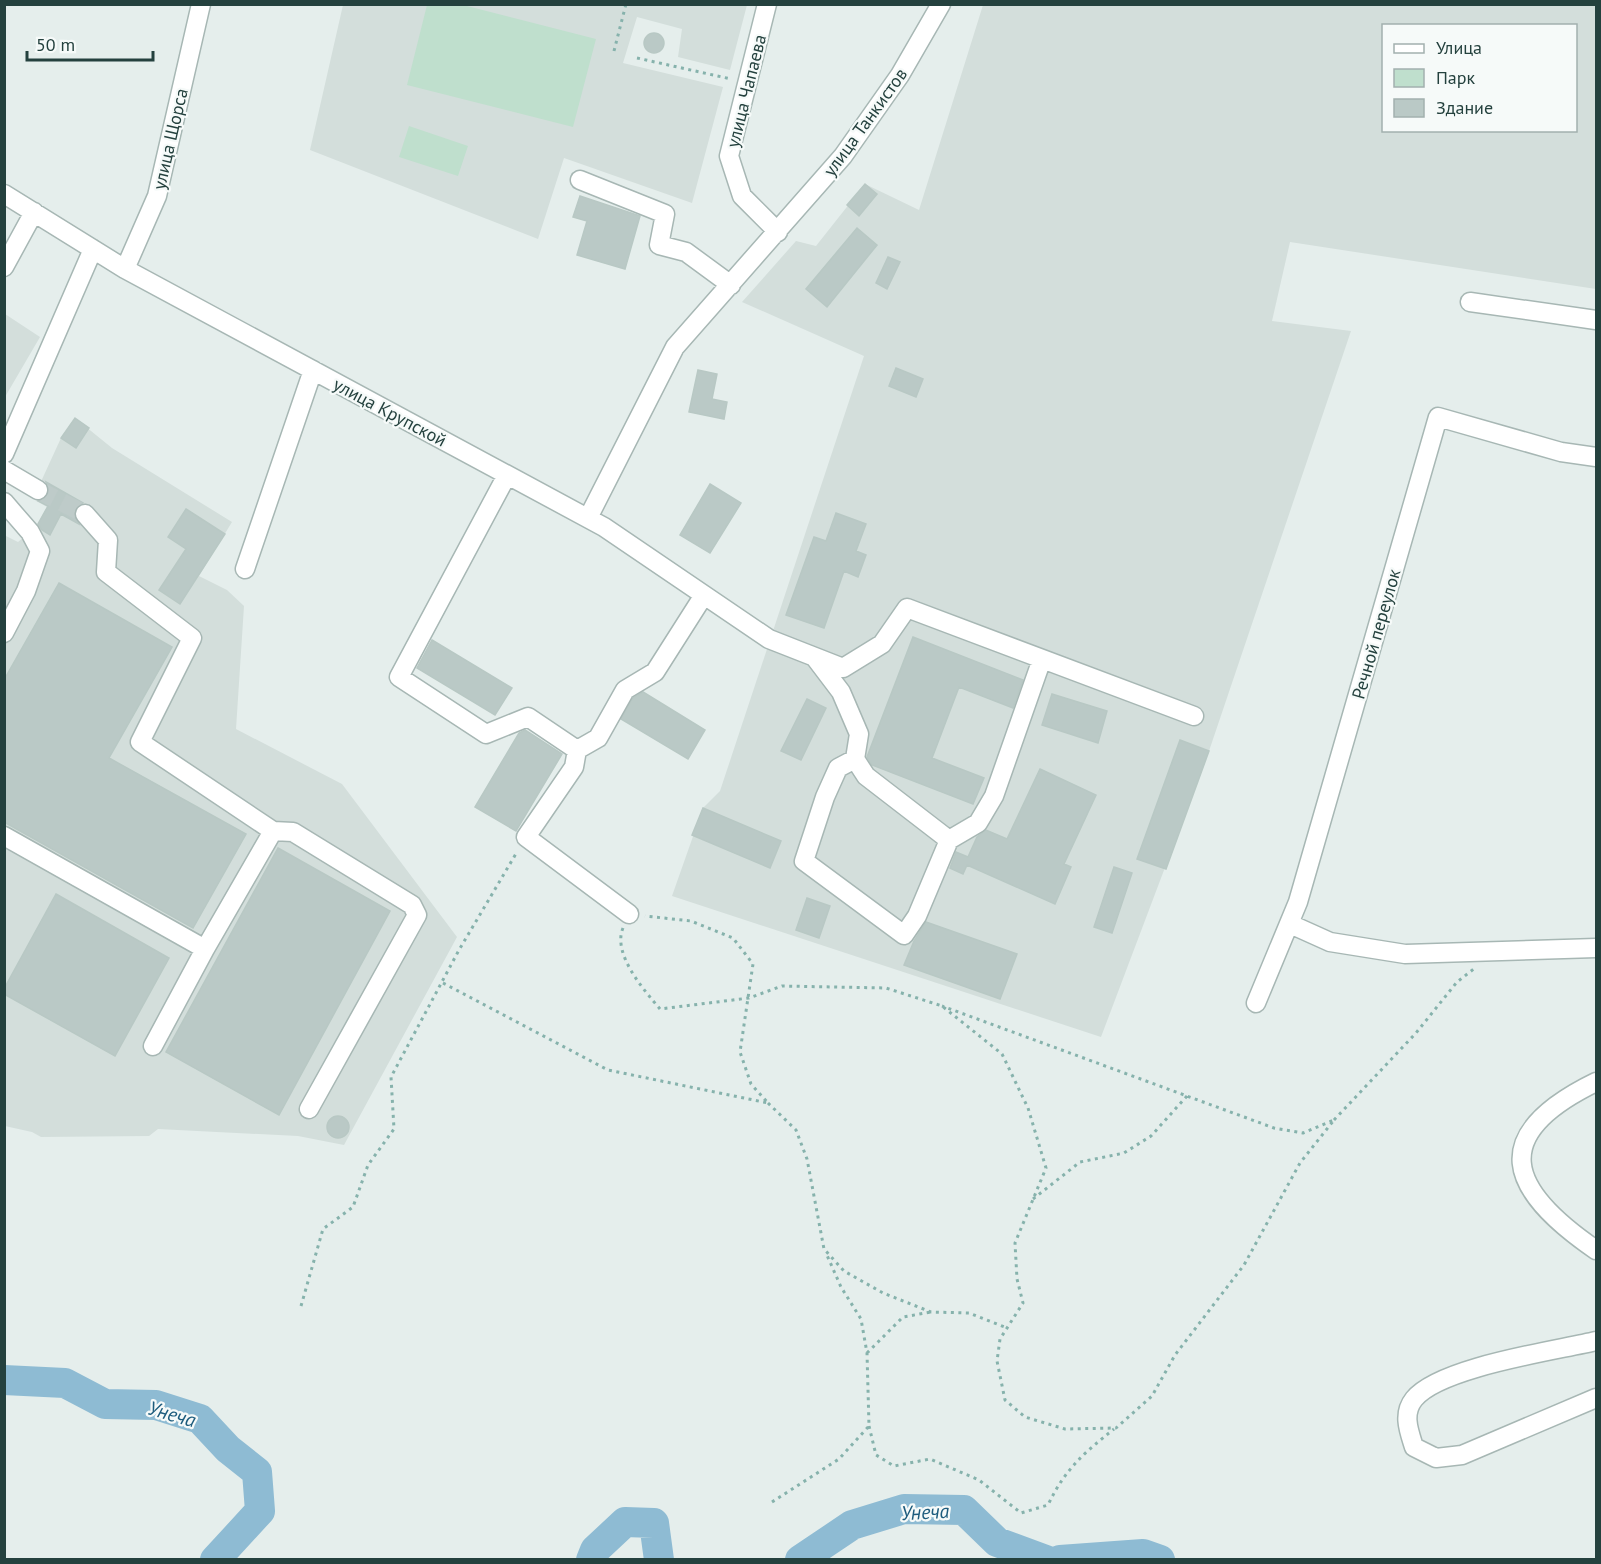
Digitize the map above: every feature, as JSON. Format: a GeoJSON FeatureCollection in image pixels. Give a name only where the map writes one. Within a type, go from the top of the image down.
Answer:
{"type":"FeatureCollection","features":[{"type":"Feature","properties":{"kind":"street","name":"улица Щорса"},"geometry":{"type":"LineString","coordinates":[[125,269],[157,196],[201,4]]}},
{"type":"Feature","properties":{"kind":"street","name":"улица Чапаева"},"geometry":{"type":"LineString","coordinates":[[767,4],[729,156],[742,196],[778,232]]}},
{"type":"Feature","properties":{"kind":"street","name":"улица Танкистов"},"geometry":{"type":"LineString","coordinates":[[588,518],[675,347],[843,156],[900,75],[941,4]]}},
{"type":"Feature","properties":{"kind":"street"},"geometry":{"type":"LineString","coordinates":[[580,180],[665,214],[659,245],[686,252],[731,285]]}},
{"type":"Feature","properties":{"kind":"street","name":"улица Крупской"},"geometry":{"type":"LineString","coordinates":[[4,195],[125,269],[588,518],[769,639],[843,668],[882,644],[907,608],[1042,658]]}},
{"type":"Feature","properties":{"kind":"street"},"geometry":{"type":"LineString","coordinates":[[4,267],[34,212]]}},
{"type":"Feature","properties":{"kind":"street"},"geometry":{"type":"LineString","coordinates":[[4,454],[93,249]]}},
{"type":"Feature","properties":{"kind":"street"},"geometry":{"type":"LineString","coordinates":[[1470,302],[1596,320]]}},
{"type":"Feature","properties":{"kind":"street"},"geometry":{"type":"LineString","coordinates":[[245,569],[313,370]]}},
{"type":"Feature","properties":{"kind":"street","name":"Речной переулок"},"geometry":{"type":"LineString","coordinates":[[1256,1003],[1290,924],[1438,417],[1561,452],[1596,457]]}},
{"type":"Feature","properties":{"kind":"street"},"geometry":{"type":"LineString","coordinates":[[4,470],[38,489]]}},
{"type":"Feature","properties":{"kind":"street"},"geometry":{"type":"LineString","coordinates":[[507,475],[399,677],[486,734],[528,717],[577,750]]}},
{"type":"Feature","properties":{"kind":"street"},"geometry":{"type":"LineString","coordinates":[[4,502],[30,532],[40,551],[26,591],[4,633]]}},
{"type":"Feature","properties":{"kind":"street"},"geometry":{"type":"LineString","coordinates":[[85,514],[108,540],[105,572],[192,638],[140,742],[273,831],[293,832],[412,905],[417,915],[309,1109]]}},
{"type":"Feature","properties":{"kind":"street"},"geometry":{"type":"LineString","coordinates":[[577,750],[598,738],[626,690],[655,672],[704,595]]}},
{"type":"Feature","properties":{"kind":"street"},"geometry":{"type":"LineString","coordinates":[[816,658],[842,692],[859,734],[855,759],[866,776],[949,840]]}},
{"type":"Feature","properties":{"kind":"street"},"geometry":{"type":"LineString","coordinates":[[855,759],[838,768],[825,797],[804,861],[904,935],[918,916],[949,840],[978,823],[994,796],[1042,658],[1194,716]]}},
{"type":"Feature","properties":{"kind":"street"},"geometry":{"type":"LineString","coordinates":[[577,750],[574,767],[526,837],[629,914]]}},
{"type":"Feature","properties":{"kind":"street"},"geometry":{"type":"LineString","coordinates":[[153,1046],[205,949],[273,831]]}},
{"type":"Feature","properties":{"kind":"street"},"geometry":{"type":"LineString","coordinates":[[4,836],[205,949]]}},
{"type":"Feature","properties":{"kind":"street"},"geometry":{"type":"LineString","coordinates":[[1290,924],[1330,942],[1405,954],[1596,948]]}},
{"type":"Feature","properties":{"kind":"street"},"geometry":{"type":"LineString","coordinates":[[1596,1082],[1566,1097],[1531,1127],[1520,1149],[1523,1176],[1541,1202],[1574,1234],[1596,1250]]}},
{"type":"Feature","properties":{"kind":"street"},"geometry":{"type":"LineString","coordinates":[[1596,1341],[1460,1372],[1431,1386],[1414,1400],[1406,1422],[1414,1447],[1437,1458],[1462,1455],[1596,1398]]}},
{"type":"Feature","properties":{"kind":"path"},"geometry":{"type":"LineString","coordinates":[[614,51],[626,4]]}},
{"type":"Feature","properties":{"kind":"path"},"geometry":{"type":"LineString","coordinates":[[637,58],[747,83]]}},
{"type":"Feature","properties":{"kind":"path"},"geometry":{"type":"LineString","coordinates":[[301,1306],[323,1229],[353,1207],[368,1164],[394,1129],[391,1077],[482,908],[526,837]]}},
{"type":"Feature","properties":{"kind":"path"},"geometry":{"type":"LineString","coordinates":[[1334,1120],[1304,1133],[1274,1128],[942,1006],[886,988],[782,986],[749,998],[660,1009],[632,976],[620,936],[629,914],[691,921],[733,938],[753,964],[749,998],[740,1052],[751,1084],[796,1130],[807,1159],[824,1249],[841,1287],[861,1319],[867,1353],[869,1426],[876,1455],[894,1466],[930,1459],[979,1480],[1021,1513],[1048,1504],[1060,1480],[1079,1456],[1116,1428],[1152,1396],[1175,1355],[1244,1264],[1300,1163],[1334,1120],[1416,1033],[1457,982],[1498,951]]}},
{"type":"Feature","properties":{"kind":"path"},"geometry":{"type":"LineString","coordinates":[[443,983],[609,1070],[768,1103]]}},
{"type":"Feature","properties":{"kind":"path"},"geometry":{"type":"LineString","coordinates":[[942,1006],[1002,1054],[1028,1108],[1046,1168],[1015,1244],[1017,1279],[1023,1303],[1000,1339],[997,1361],[1005,1400],[1025,1417],[1065,1429],[1116,1428]]}},
{"type":"Feature","properties":{"kind":"path"},"geometry":{"type":"LineString","coordinates":[[1032,1200],[1080,1162],[1124,1153],[1151,1136],[1188,1096]]}},
{"type":"Feature","properties":{"kind":"path"},"geometry":{"type":"LineString","coordinates":[[824,1249],[844,1271],[883,1293],[931,1312]]}},
{"type":"Feature","properties":{"kind":"path"},"geometry":{"type":"LineString","coordinates":[[867,1353],[903,1317],[931,1312],[969,1313],[1007,1328]]}},
{"type":"Feature","properties":{"kind":"path"},"geometry":{"type":"LineString","coordinates":[[772,1502],[839,1459],[869,1426]]}},
{"type":"Feature","properties":{"kind":"shaded area"},"geometry":{"type":"Polygon","coordinates":[[[1592,4],[1596,7],[1596,289],[1290,242],[1272,321],[1351,331],[1209,751],[1101,1037],[672,896],[703,808],[720,791],[864,356],[742,302],[796,241],[816,246],[865,184],[919,210],[983,5],[1592,4]]]}},
{"type":"Feature","properties":{"kind":"shaded area"},"geometry":{"type":"Polygon","coordinates":[[[343,5],[747,5],[730,70],[678,57],[682,29],[637,17],[623,63],[723,87],[692,203],[564,158],[538,239],[310,150],[343,5]]]}},
{"type":"Feature","properties":{"kind":"shaded area"},"geometry":{"type":"Polygon","coordinates":[[[5,314],[40,337],[5,397],[5,314]]]}},
{"type":"Feature","properties":{"kind":"shaded area"},"geometry":{"type":"Polygon","coordinates":[[[75,418],[112,448],[232,522],[199,576],[227,590],[244,606],[236,729],[342,784],[457,937],[344,1145],[298,1136],[158,1129],[149,1136],[41,1137],[32,1132],[5,1126],[4,535],[18,542],[36,527],[47,507],[33,499],[61,438],[75,418]]]}},
{"type":"Feature","properties":{"kind":"green space"},"geometry":{"type":"Polygon","coordinates":[[[427,5],[463,5],[596,39],[573,127],[407,85],[427,5]]]}},
{"type":"Feature","properties":{"kind":"green space"},"geometry":{"type":"Polygon","coordinates":[[[409,126],[468,146],[458,176],[399,157],[409,126]]]}},
{"type":"Feature","properties":{"kind":"building"},"geometry":{"type":"Polygon","coordinates":[[[654,33],[661,36],[664,43],[661,50],[654,53],[647,50],[644,43],[647,36],[654,33]]]}},
{"type":"Feature","properties":{"kind":"building"},"geometry":{"type":"Polygon","coordinates":[[[865,184],[877,194],[859,216],[847,205],[865,184]]]}},
{"type":"Feature","properties":{"kind":"building"},"geometry":{"type":"Polygon","coordinates":[[[580,196],[640,216],[625,269],[577,255],[587,221],[573,217],[580,196]]]}},
{"type":"Feature","properties":{"kind":"building"},"geometry":{"type":"Polygon","coordinates":[[[857,228],[877,245],[827,307],[806,289],[857,228]]]}},
{"type":"Feature","properties":{"kind":"building"},"geometry":{"type":"Polygon","coordinates":[[[888,257],[900,262],[887,289],[876,283],[888,257]]]}},
{"type":"Feature","properties":{"kind":"building"},"geometry":{"type":"Polygon","coordinates":[[[896,368],[923,379],[916,397],[889,386],[896,368]]]}},
{"type":"Feature","properties":{"kind":"building"},"geometry":{"type":"Polygon","coordinates":[[[698,370],[717,374],[712,399],[727,402],[724,419],[689,412],[698,370]]]}},
{"type":"Feature","properties":{"kind":"building"},"geometry":{"type":"Polygon","coordinates":[[[75,418],[89,428],[76,448],[61,438],[75,418]]]}},
{"type":"Feature","properties":{"kind":"building"},"geometry":{"type":"Polygon","coordinates":[[[46,482],[83,503],[74,511],[79,524],[61,514],[50,535],[42,530],[38,524],[48,506],[38,501],[48,495],[46,482]]]}},
{"type":"Feature","properties":{"kind":"building"},"geometry":{"type":"Polygon","coordinates":[[[710,484],[741,503],[710,553],[680,535],[710,484]]]}},
{"type":"Feature","properties":{"kind":"building"},"geometry":{"type":"Polygon","coordinates":[[[186,509],[225,534],[180,604],[159,590],[186,549],[168,537],[186,509]]]}},
{"type":"Feature","properties":{"kind":"building"},"geometry":{"type":"Polygon","coordinates":[[[836,513],[866,524],[856,551],[866,555],[858,577],[844,571],[824,628],[786,615],[814,537],[826,541],[836,513]]]}},
{"type":"Feature","properties":{"kind":"building"},"geometry":{"type":"Polygon","coordinates":[[[59,583],[172,647],[109,758],[246,834],[193,928],[4,822],[4,680],[59,583]]]}},
{"type":"Feature","properties":{"kind":"building"},"geometry":{"type":"Polygon","coordinates":[[[913,637],[1023,680],[1013,708],[959,687],[932,758],[984,778],[973,804],[872,765],[867,757],[913,637]]]}},
{"type":"Feature","properties":{"kind":"building"},"geometry":{"type":"Polygon","coordinates":[[[432,640],[512,688],[495,715],[417,668],[432,640]]]}},
{"type":"Feature","properties":{"kind":"building"},"geometry":{"type":"Polygon","coordinates":[[[643,692],[705,730],[688,759],[621,719],[633,698],[643,692]]]}},
{"type":"Feature","properties":{"kind":"building"},"geometry":{"type":"Polygon","coordinates":[[[1052,694],[1107,711],[1098,743],[1042,725],[1052,694]]]}},
{"type":"Feature","properties":{"kind":"building"},"geometry":{"type":"Polygon","coordinates":[[[807,699],[826,708],[801,760],[781,751],[807,699]]]}},
{"type":"Feature","properties":{"kind":"building"},"geometry":{"type":"Polygon","coordinates":[[[525,730],[562,754],[516,831],[475,807],[519,733],[525,730]]]}},
{"type":"Feature","properties":{"kind":"building"},"geometry":{"type":"Polygon","coordinates":[[[1180,740],[1209,751],[1166,869],[1137,859],[1180,740]]]}},
{"type":"Feature","properties":{"kind":"building"},"geometry":{"type":"Polygon","coordinates":[[[1040,769],[1096,795],[1064,864],[1071,867],[1055,904],[967,865],[963,874],[950,868],[956,852],[968,857],[977,837],[986,830],[1007,839],[1040,769]]]}},
{"type":"Feature","properties":{"kind":"building"},"geometry":{"type":"Polygon","coordinates":[[[703,808],[781,841],[770,868],[692,835],[703,808]]]}},
{"type":"Feature","properties":{"kind":"building"},"geometry":{"type":"Polygon","coordinates":[[[278,848],[390,911],[279,1115],[166,1052],[278,848]]]}},
{"type":"Feature","properties":{"kind":"building"},"geometry":{"type":"Polygon","coordinates":[[[1114,867],[1132,873],[1112,933],[1094,927],[1114,867]]]}},
{"type":"Feature","properties":{"kind":"building"},"geometry":{"type":"Polygon","coordinates":[[[56,894],[169,958],[115,1056],[4,994],[4,989],[56,894]]]}},
{"type":"Feature","properties":{"kind":"building"},"geometry":{"type":"Polygon","coordinates":[[[807,898],[830,906],[819,938],[796,930],[807,898]]]}},
{"type":"Feature","properties":{"kind":"building"},"geometry":{"type":"Polygon","coordinates":[[[926,922],[1017,954],[1000,999],[904,965],[914,941],[926,922]]]}},
{"type":"Feature","properties":{"kind":"building"},"geometry":{"type":"Polygon","coordinates":[[[338,1116],[346,1119],[349,1127],[346,1135],[338,1138],[330,1135],[327,1127],[330,1119],[338,1116]]]}},
{"type":"Feature","properties":{"kind":"waterway","name":"Унеча"},"geometry":{"type":"LineString","coordinates":[[4,1380],[65,1383],[105,1404],[156,1405],[200,1419],[228,1449],[257,1472],[260,1511],[215,1560]]}},
{"type":"Feature","properties":{"kind":"waterway","name":"Унеча"},"geometry":{"type":"LineString","coordinates":[[800,1560],[852,1525],[904,1509],[964,1510],[997,1542],[1046,1560]]}},
{"type":"Feature","properties":{"kind":"waterway","name":"Унеча"},"geometry":{"type":"LineString","coordinates":[[591,1560],[595,1550],[625,1522],[654,1523],[659,1560]]}},
{"type":"Feature","properties":{"kind":"waterway","name":"Унеча"},"geometry":{"type":"LineString","coordinates":[[1060,1560],[1143,1554],[1160,1560]]}},
{"type":"Feature","properties":{"kind":"tunnel"},"geometry":{"type":"LineString","coordinates":[[38,490],[85,514]]}}]}
